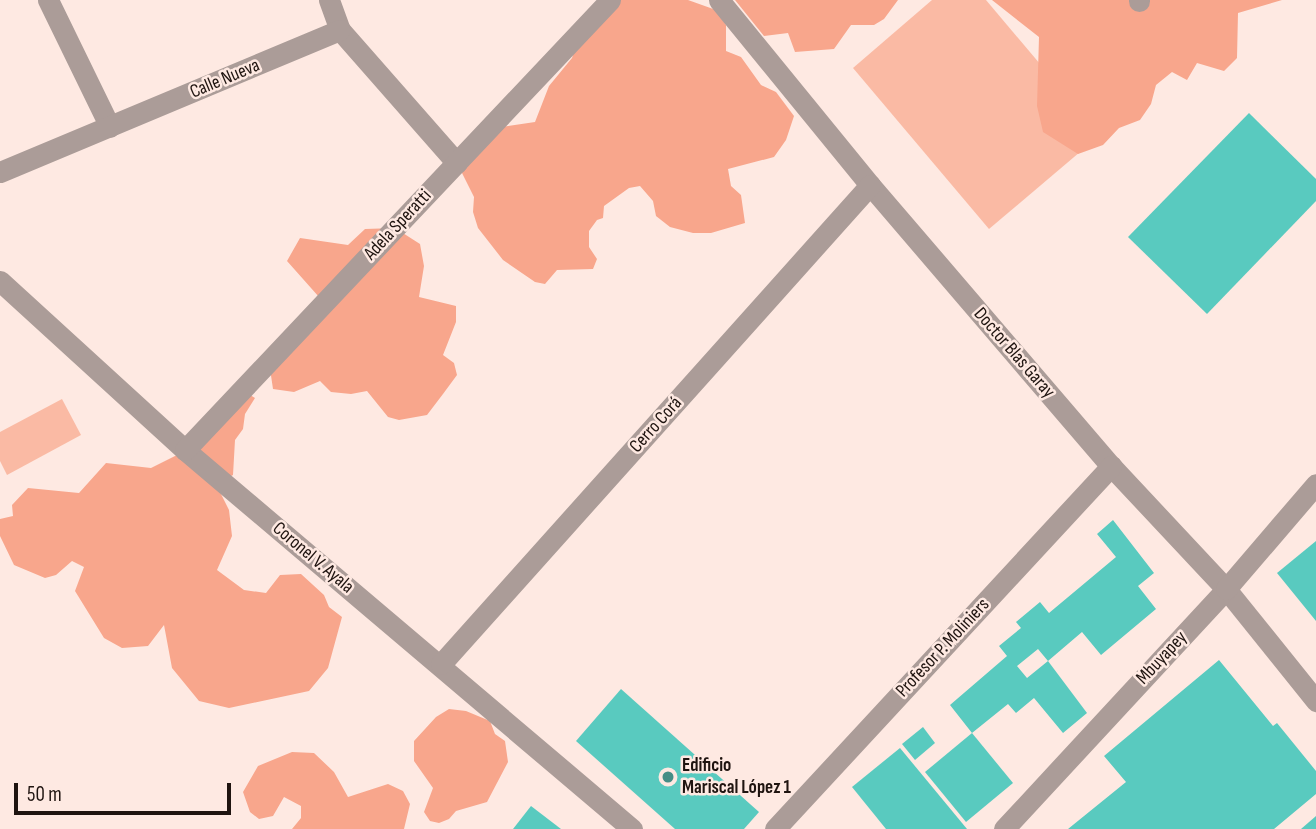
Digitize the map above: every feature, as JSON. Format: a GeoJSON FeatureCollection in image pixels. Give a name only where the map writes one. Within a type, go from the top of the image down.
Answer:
{"type":"FeatureCollection","features":[{"type":"Feature","properties":{"kind":"street"},"geometry":{"type":"LineString","coordinates":[[48,0],[110,127]]}},
{"type":"Feature","properties":{"kind":"street"},"geometry":{"type":"LineString","coordinates":[[329,0],[340,30],[457,163]]}},
{"type":"Feature","properties":{"kind":"street","name":"Adela Speratti"},"geometry":{"type":"LineString","coordinates":[[185,450],[610,0]]}},
{"type":"Feature","properties":{"kind":"street","name":"Doctor Blas Garay"},"geometry":{"type":"LineString","coordinates":[[719,0],[870,185],[1111,466],[1226,589],[1316,701]]}},
{"type":"Feature","properties":{"kind":"street","name":"Calle Nueva"},"geometry":{"type":"LineString","coordinates":[[0,172],[340,30]]}},
{"type":"Feature","properties":{"kind":"street","name":"Cerro Corá"},"geometry":{"type":"LineString","coordinates":[[441,664],[870,185]]}},
{"type":"Feature","properties":{"kind":"street","name":"Coronel V. Ayala"},"geometry":{"type":"LineString","coordinates":[[0,281],[185,450],[441,664],[632,829]]}},
{"type":"Feature","properties":{"kind":"street","name":"Profesor P. Moliniers"},"geometry":{"type":"LineString","coordinates":[[775,829],[1111,466]]}},
{"type":"Feature","properties":{"kind":"street","name":"Mbuyapey"},"geometry":{"type":"LineString","coordinates":[[1004,829],[1226,589],[1316,484]]}},
{"type":"Feature","properties":{"kind":"shaded area"},"geometry":{"type":"Polygon","coordinates":[[[600,0],[688,0],[716,10],[726,25],[726,51],[741,57],[761,85],[776,92],[794,116],[786,140],[774,157],[728,169],[731,186],[741,195],[745,223],[711,233],[693,233],[670,227],[656,216],[653,201],[640,186],[629,188],[604,206],[603,218],[597,220],[589,231],[589,247],[597,259],[593,269],[557,270],[545,284],[535,282],[503,260],[478,228],[473,212],[474,197],[457,163],[488,129],[535,122],[549,86],[572,58],[580,32],[600,0]]]}},
{"type":"Feature","properties":{"kind":"shaded area"},"geometry":{"type":"Polygon","coordinates":[[[735,0],[898,0],[884,19],[874,25],[851,25],[834,49],[795,52],[788,33],[764,36],[735,0]]]}},
{"type":"Feature","properties":{"kind":"shaded area"},"geometry":{"type":"Polygon","coordinates":[[[932,0],[986,0],[1100,135],[989,229],[853,68],[932,0]]]}},
{"type":"Feature","properties":{"kind":"shaded area"},"geometry":{"type":"Polygon","coordinates":[[[992,0],[1282,0],[1238,13],[1237,58],[1224,71],[1197,63],[1187,80],[1172,72],[1156,85],[1151,104],[1140,120],[1119,128],[1103,145],[1078,154],[1043,132],[1037,106],[1039,37],[992,0]]]}},
{"type":"Feature","properties":{"kind":"shaded area"},"geometry":{"type":"Polygon","coordinates":[[[395,228],[420,244],[424,266],[419,297],[456,306],[456,322],[443,355],[454,363],[457,375],[443,394],[427,415],[399,420],[388,417],[367,391],[351,394],[331,392],[320,381],[294,392],[273,389],[269,362],[319,297],[287,261],[300,238],[348,245],[365,229],[395,228]]]}},
{"type":"Feature","properties":{"kind":"shaded area"},"geometry":{"type":"Polygon","coordinates":[[[242,390],[255,398],[245,414],[243,429],[235,440],[233,475],[216,484],[229,510],[232,536],[217,570],[244,590],[266,593],[280,575],[301,574],[324,595],[329,607],[342,617],[328,668],[309,691],[229,708],[199,701],[172,668],[164,625],[148,646],[122,648],[104,638],[75,591],[84,567],[72,561],[56,575],[45,578],[14,565],[0,536],[0,519],[13,516],[12,505],[28,488],[79,493],[106,463],[151,468],[185,451],[242,390]]]}},
{"type":"Feature","properties":{"kind":"shaded area"},"geometry":{"type":"Polygon","coordinates":[[[62,399],[81,435],[7,475],[0,461],[0,432],[62,399]]]}},
{"type":"Feature","properties":{"kind":"shaded area"},"geometry":{"type":"Polygon","coordinates":[[[449,709],[466,711],[490,721],[495,734],[505,741],[508,762],[487,802],[456,811],[449,819],[439,823],[430,821],[424,812],[433,788],[414,761],[414,741],[436,717],[449,709]]]}},
{"type":"Feature","properties":{"kind":"shaded area"},"geometry":{"type":"Polygon","coordinates":[[[292,752],[314,753],[334,772],[348,797],[388,784],[403,791],[410,804],[404,829],[292,829],[301,818],[301,806],[284,797],[273,816],[259,819],[250,812],[243,792],[258,766],[292,752]]]}},
{"type":"Feature","properties":{"kind":"building"},"geometry":{"type":"Polygon","coordinates":[[[1249,113],[1316,179],[1316,201],[1207,314],[1128,237],[1249,113]]]}},
{"type":"Feature","properties":{"kind":"building"},"geometry":{"type":"Polygon","coordinates":[[[1113,520],[1154,573],[1138,586],[1156,609],[1101,655],[1082,632],[1048,661],[1087,713],[1063,733],[1034,698],[1016,713],[1008,704],[972,733],[950,705],[1007,656],[999,646],[1021,628],[1016,622],[1040,602],[1049,613],[1116,557],[1097,534],[1113,520]],[[1038,649],[1017,666],[1027,678],[1048,661],[1038,649]]]}},
{"type":"Feature","properties":{"kind":"building"},"geometry":{"type":"Polygon","coordinates":[[[1316,541],[1316,621],[1277,573],[1316,541]]]}},
{"type":"Feature","properties":{"kind":"building"},"geometry":{"type":"Polygon","coordinates":[[[1219,660],[1273,726],[1277,723],[1316,771],[1316,794],[1274,829],[1068,829],[1126,782],[1104,756],[1219,660]]]}},
{"type":"Feature","properties":{"kind":"building","name":"Edificio Mariscal López 1"},"geometry":{"type":"Polygon","coordinates":[[[621,689],[759,812],[744,829],[675,829],[576,741],[621,689]]]}},
{"type":"Feature","properties":{"kind":"building"},"geometry":{"type":"Polygon","coordinates":[[[923,727],[935,743],[915,760],[902,744],[923,727]]]}},
{"type":"Feature","properties":{"kind":"building"},"geometry":{"type":"Polygon","coordinates":[[[972,733],[1013,783],[966,822],[925,772],[972,733]]]}},
{"type":"Feature","properties":{"kind":"building"},"geometry":{"type":"Polygon","coordinates":[[[900,748],[967,829],[886,829],[852,787],[900,748]]]}},
{"type":"Feature","properties":{"kind":"building"},"geometry":{"type":"Polygon","coordinates":[[[531,806],[561,829],[513,829],[531,806]]]}},
{"type":"Feature","properties":{"kind":"building"},"geometry":{"type":"Polygon","coordinates":[[[1316,816],[1316,829],[1301,829],[1316,816]]]}},
{"type":"Feature","properties":{"kind":"place","name":"Edificio Mariscal López 1"},"geometry":{"type":"Point","coordinates":[668,777]}}]}
